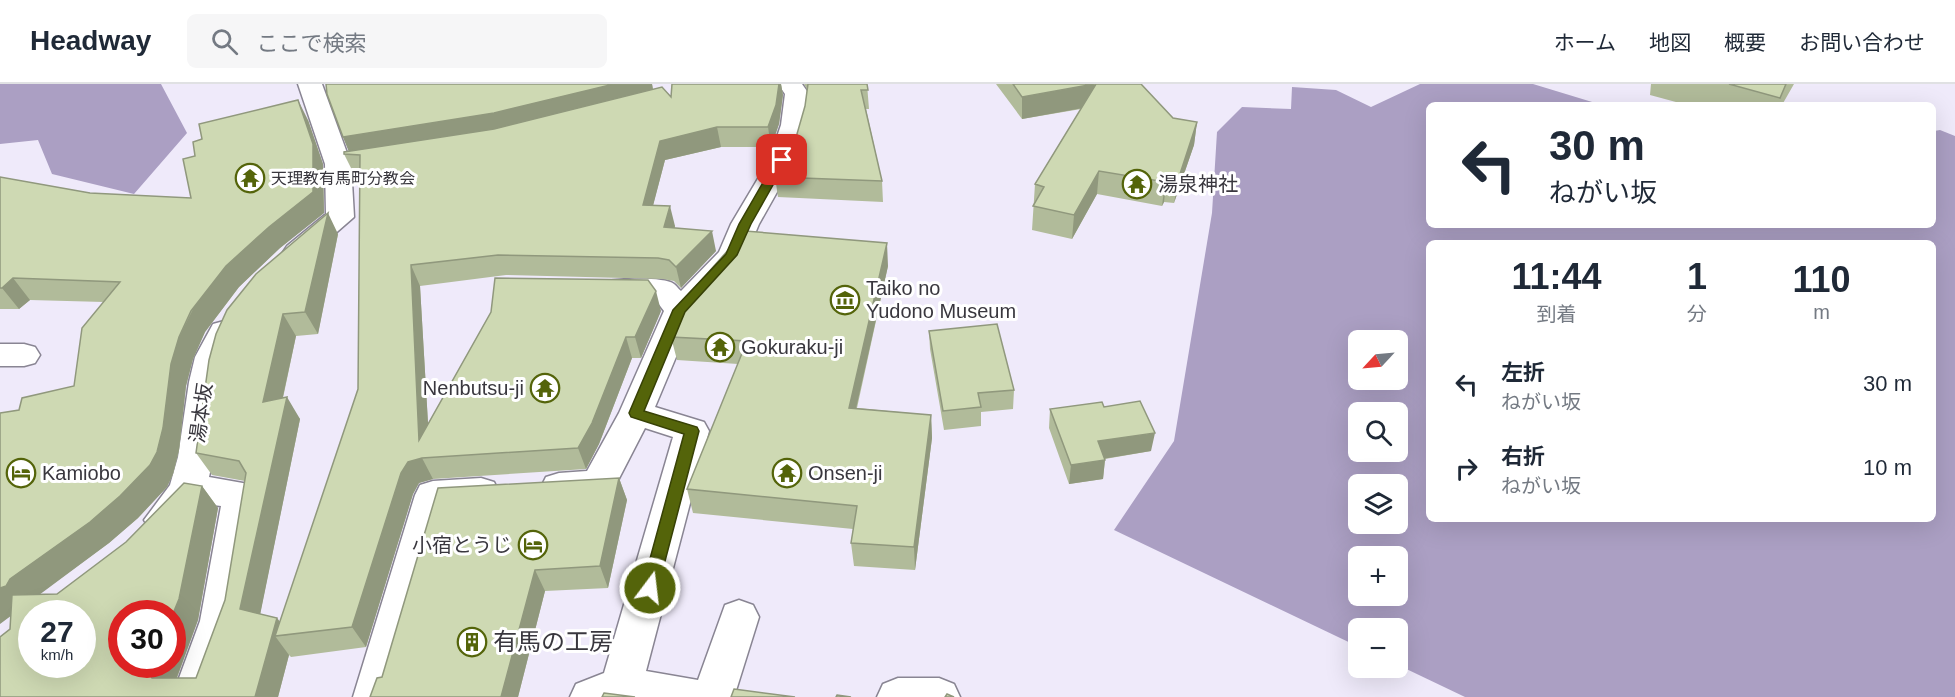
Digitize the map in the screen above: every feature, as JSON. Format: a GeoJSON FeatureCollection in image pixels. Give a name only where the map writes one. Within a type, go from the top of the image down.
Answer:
{"type":"FeatureCollection","features":[{"type":"Feature","properties":{"kind":"street"},"geometry":{"type":"LineString","coordinates":[[274,271],[340,217],[349,162],[310,84]]}},
{"type":"Feature","properties":{"kind":"street"},"geometry":{"type":"LineString","coordinates":[[374,697],[433,495],[598,484],[636,413],[680,310],[732,255],[745,224],[782,160],[794,125],[797,94],[790,84]]}},
{"type":"Feature","properties":{"kind":"street"},"geometry":{"type":"LineString","coordinates":[[584,289],[663,290],[680,310]]}},
{"type":"Feature","properties":{"kind":"street","name":"湯本坂"},"geometry":{"type":"LineString","coordinates":[[137,544],[155,530],[187,490],[195,457],[205,381],[211,357],[232,315],[239,308]]}},
{"type":"Feature","properties":{"kind":"street"},"geometry":{"type":"LineString","coordinates":[[636,413],[692,431],[606,692],[693,697]]}},
{"type":"Feature","properties":{"kind":"street"},"geometry":{"type":"LineString","coordinates":[[187,490],[200,489],[241,495],[220,621],[193,697]]}},
{"type":"Feature","properties":{"kind":"street"},"geometry":{"type":"LineString","coordinates":[[713,697],[739,617]]}},
{"type":"Feature","properties":{"kind":"street"},"geometry":{"type":"LineString","coordinates":[[898,697],[939,697]]}},
{"type":"Feature","properties":{"kind":"shaded area"},"geometry":{"type":"Polygon","coordinates":[[[0,84],[161,84],[187,133],[134,194],[52,174],[38,140],[0,144],[0,84]]]}},
{"type":"Feature","properties":{"kind":"shaded area"},"geometry":{"type":"Polygon","coordinates":[[[1420,84],[1533,84],[1592,102],[1426,102],[1426,228],[1936,228],[1936,131],[1955,136],[1955,697],[1465,697],[1408,670],[1408,618],[1348,618],[1348,642],[1114,530],[1174,441],[1212,213],[1217,132],[1242,107],[1291,109],[1292,87],[1336,90],[1371,107],[1420,84]]]}},
{"type":"Feature","properties":{"kind":"building"},"geometry":{"type":"Polygon","coordinates":[[[326,84],[614,84],[494,113],[343,137],[327,94],[326,84]]]}},
{"type":"Feature","properties":{"kind":"building"},"geometry":{"type":"Polygon","coordinates":[[[672,84],[779,84],[776,105],[768,127],[717,127],[660,141],[643,205],[670,206],[664,227],[712,231],[676,267],[669,260],[658,258],[498,255],[411,265],[419,440],[491,312],[495,278],[648,280],[656,291],[635,337],[626,337],[592,423],[578,448],[422,458],[408,462],[401,473],[352,627],[275,636],[358,389],[360,155],[344,154],[344,152],[494,129],[662,87],[671,97],[672,84]]]}},
{"type":"Feature","properties":{"kind":"building"},"geometry":{"type":"Polygon","coordinates":[[[808,84],[867,84],[868,90],[861,90],[882,181],[775,177],[795,141],[805,106],[808,84]]]}},
{"type":"Feature","properties":{"kind":"building"},"geometry":{"type":"Polygon","coordinates":[[[1013,84],[1094,84],[1022,97],[1013,84]]]}},
{"type":"Feature","properties":{"kind":"building"},"geometry":{"type":"Polygon","coordinates":[[[1096,84],[1141,84],[1173,118],[1197,122],[1178,180],[1167,178],[1165,182],[1099,171],[1074,215],[1033,206],[1044,187],[1035,184],[1096,84]]]}},
{"type":"Feature","properties":{"kind":"building"},"geometry":{"type":"Polygon","coordinates":[[[1729,84],[1786,84],[1780,98],[1729,84]]]}},
{"type":"Feature","properties":{"kind":"building"},"geometry":{"type":"Polygon","coordinates":[[[298,100],[313,144],[313,192],[269,227],[226,266],[191,311],[179,337],[171,364],[163,428],[157,452],[150,465],[120,496],[90,522],[10,579],[6,586],[0,588],[0,413],[19,410],[22,398],[74,386],[82,328],[120,282],[13,278],[0,288],[0,177],[90,193],[191,198],[183,159],[195,156],[193,142],[202,139],[199,124],[298,100]]]}},
{"type":"Feature","properties":{"kind":"building"},"geometry":{"type":"Polygon","coordinates":[[[328,213],[305,312],[283,314],[263,402],[287,397],[240,609],[277,618],[255,697],[0,697],[0,637],[10,629],[12,595],[57,594],[126,542],[184,483],[202,486],[179,599],[108,600],[108,678],[196,678],[225,600],[246,473],[239,461],[196,453],[209,360],[216,334],[227,310],[256,274],[328,213]]]}},
{"type":"Feature","properties":{"kind":"building"},"geometry":{"type":"Polygon","coordinates":[[[745,231],[887,243],[849,408],[931,415],[914,547],[851,543],[857,506],[687,489],[747,341],[671,337],[691,292],[745,231]]]}},
{"type":"Feature","properties":{"kind":"building"},"geometry":{"type":"Polygon","coordinates":[[[997,324],[1014,390],[978,393],[981,407],[943,411],[929,331],[997,324]]]}},
{"type":"Feature","properties":{"kind":"building"},"geometry":{"type":"Polygon","coordinates":[[[1140,401],[1155,433],[1098,441],[1105,460],[1071,465],[1050,409],[1102,402],[1104,407],[1140,401]]]}},
{"type":"Feature","properties":{"kind":"building","name":"有馬の工房"},"geometry":{"type":"Polygon","coordinates":[[[619,478],[600,566],[535,570],[501,697],[370,697],[377,678],[382,677],[438,488],[619,478]]]}},
{"type":"Feature","properties":{"kind":"building"},"geometry":{"type":"Polygon","coordinates":[[[734,689],[795,697],[731,697],[734,689]]]}},
{"type":"Feature","properties":{"kind":"building"},"geometry":{"type":"Polygon","coordinates":[[[604,693],[635,697],[602,697],[604,693]]]}},
{"type":"Feature","properties":{"kind":"place","name":"天理教有馬町分教会"},"geometry":{"type":"Point","coordinates":[250,178]}},
{"type":"Feature","properties":{"kind":"place","name":"湯泉神社"},"geometry":{"type":"Point","coordinates":[1137,184]}},
{"type":"Feature","properties":{"kind":"place","name":"Taiko no Yudono Museum"},"geometry":{"type":"Point","coordinates":[845,300]}},
{"type":"Feature","properties":{"kind":"place","name":"Gokuraku-ji"},"geometry":{"type":"Point","coordinates":[720,347]}},
{"type":"Feature","properties":{"kind":"place","name":"Nenbutsu-ji"},"geometry":{"type":"Point","coordinates":[545,388]}},
{"type":"Feature","properties":{"kind":"place","name":"Kamiobo"},"geometry":{"type":"Point","coordinates":[21,473]}},
{"type":"Feature","properties":{"kind":"place","name":"Onsen-ji"},"geometry":{"type":"Point","coordinates":[787,473]}},
{"type":"Feature","properties":{"kind":"place","name":"小宿とうじ"},"geometry":{"type":"Point","coordinates":[533,545]}},
{"type":"Feature","properties":{"kind":"place","name":"有馬の工房"},"geometry":{"type":"Point","coordinates":[472,642]}},
{"type":"Feature","properties":{"kind":"route"},"geometry":{"type":"LineString","coordinates":[[650,588],[692,431],[636,413],[680,310],[732,255],[745,224],[782,160]]}}]}
